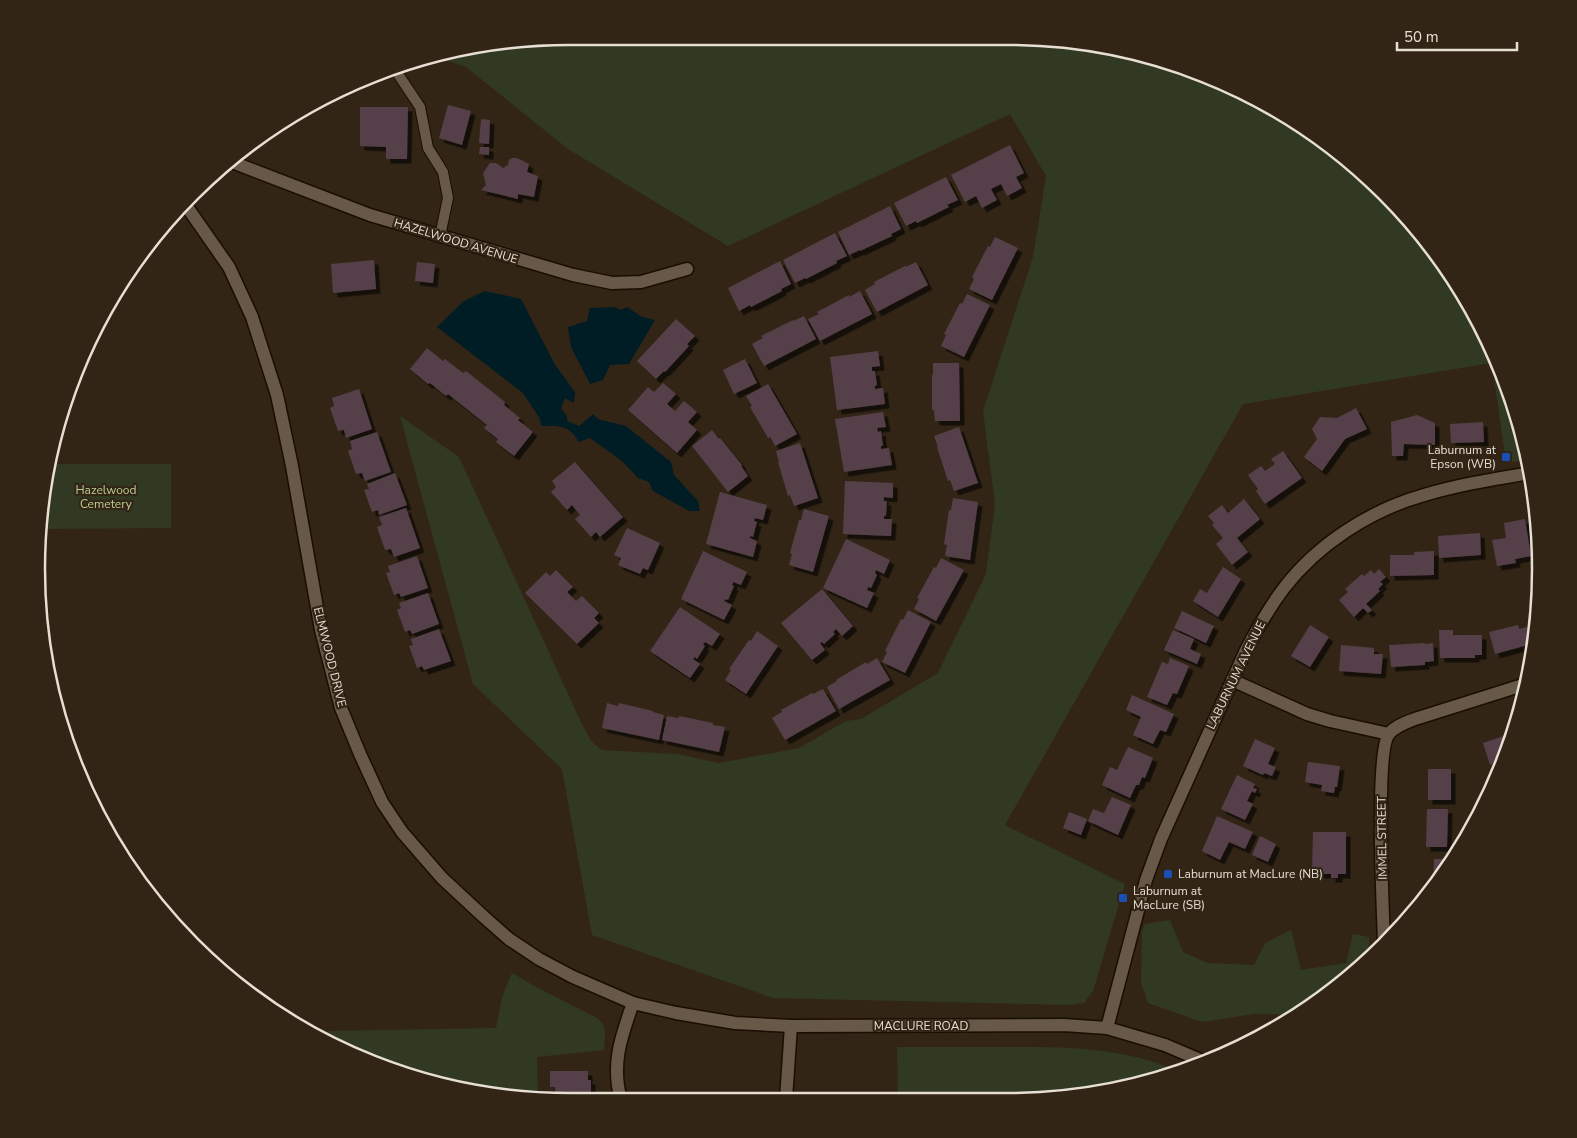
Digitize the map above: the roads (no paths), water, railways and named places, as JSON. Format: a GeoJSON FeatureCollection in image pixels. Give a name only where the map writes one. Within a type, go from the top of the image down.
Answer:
{"type":"FeatureCollection","features":[{"type":"Feature","properties":{"kind":"street","name":"HAZELWOOD AVENUE"},"geometry":{"type":"LineString","coordinates":[[237,164],[370,215],[573,275],[612,283],[641,282],[687,269]]}},
{"type":"Feature","properties":{"kind":"street","name":"ELMWOOD DRIVE"},"geometry":{"type":"LineString","coordinates":[[188,209],[229,266],[252,317],[278,395],[321,630],[341,708],[382,802],[402,832],[431,866],[484,918],[509,939],[539,959],[573,977],[633,1003]]}},
{"type":"Feature","properties":{"kind":"street","name":"LABURNUM AVENUE"},"geometry":{"type":"LineString","coordinates":[[1107,1028],[1146,880],[1161,839],[1232,680],[1262,620],[1285,587],[1323,548],[1352,527],[1384,510],[1420,496],[1523,474]]}},
{"type":"Feature","properties":{"kind":"street"},"geometry":{"type":"LineString","coordinates":[[1232,680],[1306,714],[1330,722],[1388,734],[1415,718],[1518,686]]}},
{"type":"Feature","properties":{"kind":"street","name":"IMMEL STREET"},"geometry":{"type":"LineString","coordinates":[[1384,934],[1382,780],[1384,750],[1388,734]]}},
{"type":"Feature","properties":{"kind":"street","name":"MACLURE ROAD"},"geometry":{"type":"LineString","coordinates":[[633,1003],[734,1023],[791,1026],[1064,1025],[1107,1028],[1165,1045],[1195,1058]]}},
{"type":"Feature","properties":{"kind":"street"},"geometry":{"type":"LineString","coordinates":[[619,1093],[616,1081],[616,1063],[623,1032],[633,1003]]}},
{"type":"Feature","properties":{"kind":"street"},"geometry":{"type":"LineString","coordinates":[[786,1093],[791,1026]]}},
{"type":"Feature","properties":{"kind":"lane"},"geometry":{"type":"LineString","coordinates":[[398,74],[420,107],[428,148],[443,172],[448,198],[440,236]]}},
{"type":"Feature","properties":{"kind":"water"},"geometry":{"type":"Polygon","coordinates":[[[485,291],[521,299],[554,363],[575,392],[574,403],[565,398],[561,409],[567,416],[567,421],[579,426],[593,414],[598,419],[626,426],[671,462],[674,475],[698,501],[700,511],[689,511],[653,491],[649,482],[638,478],[622,461],[590,438],[579,442],[568,429],[541,426],[540,419],[523,393],[437,327],[464,301],[485,291]]]}},
{"type":"Feature","properties":{"kind":"water"},"geometry":{"type":"Polygon","coordinates":[[[614,307],[621,310],[627,307],[642,317],[655,320],[629,364],[610,365],[603,380],[590,384],[571,347],[568,327],[587,321],[590,308],[614,307]]]}},
{"type":"Feature","properties":{"kind":"place","name":"Laburnum at Epson (WB)"},"geometry":{"type":"Point","coordinates":[1506,457]}},
{"type":"Feature","properties":{"kind":"place","name":"Laburnum at MacLure (NB)"},"geometry":{"type":"Point","coordinates":[1168,874]}},
{"type":"Feature","properties":{"kind":"place","name":"Laburnum at MacLure (SB)"},"geometry":{"type":"Point","coordinates":[1123,898]}},
{"type":"Feature","properties":{"kind":"park label","name":"Hazelwood Cemetery"},"geometry":{"type":"Point","coordinates":[106,497]}}]}
